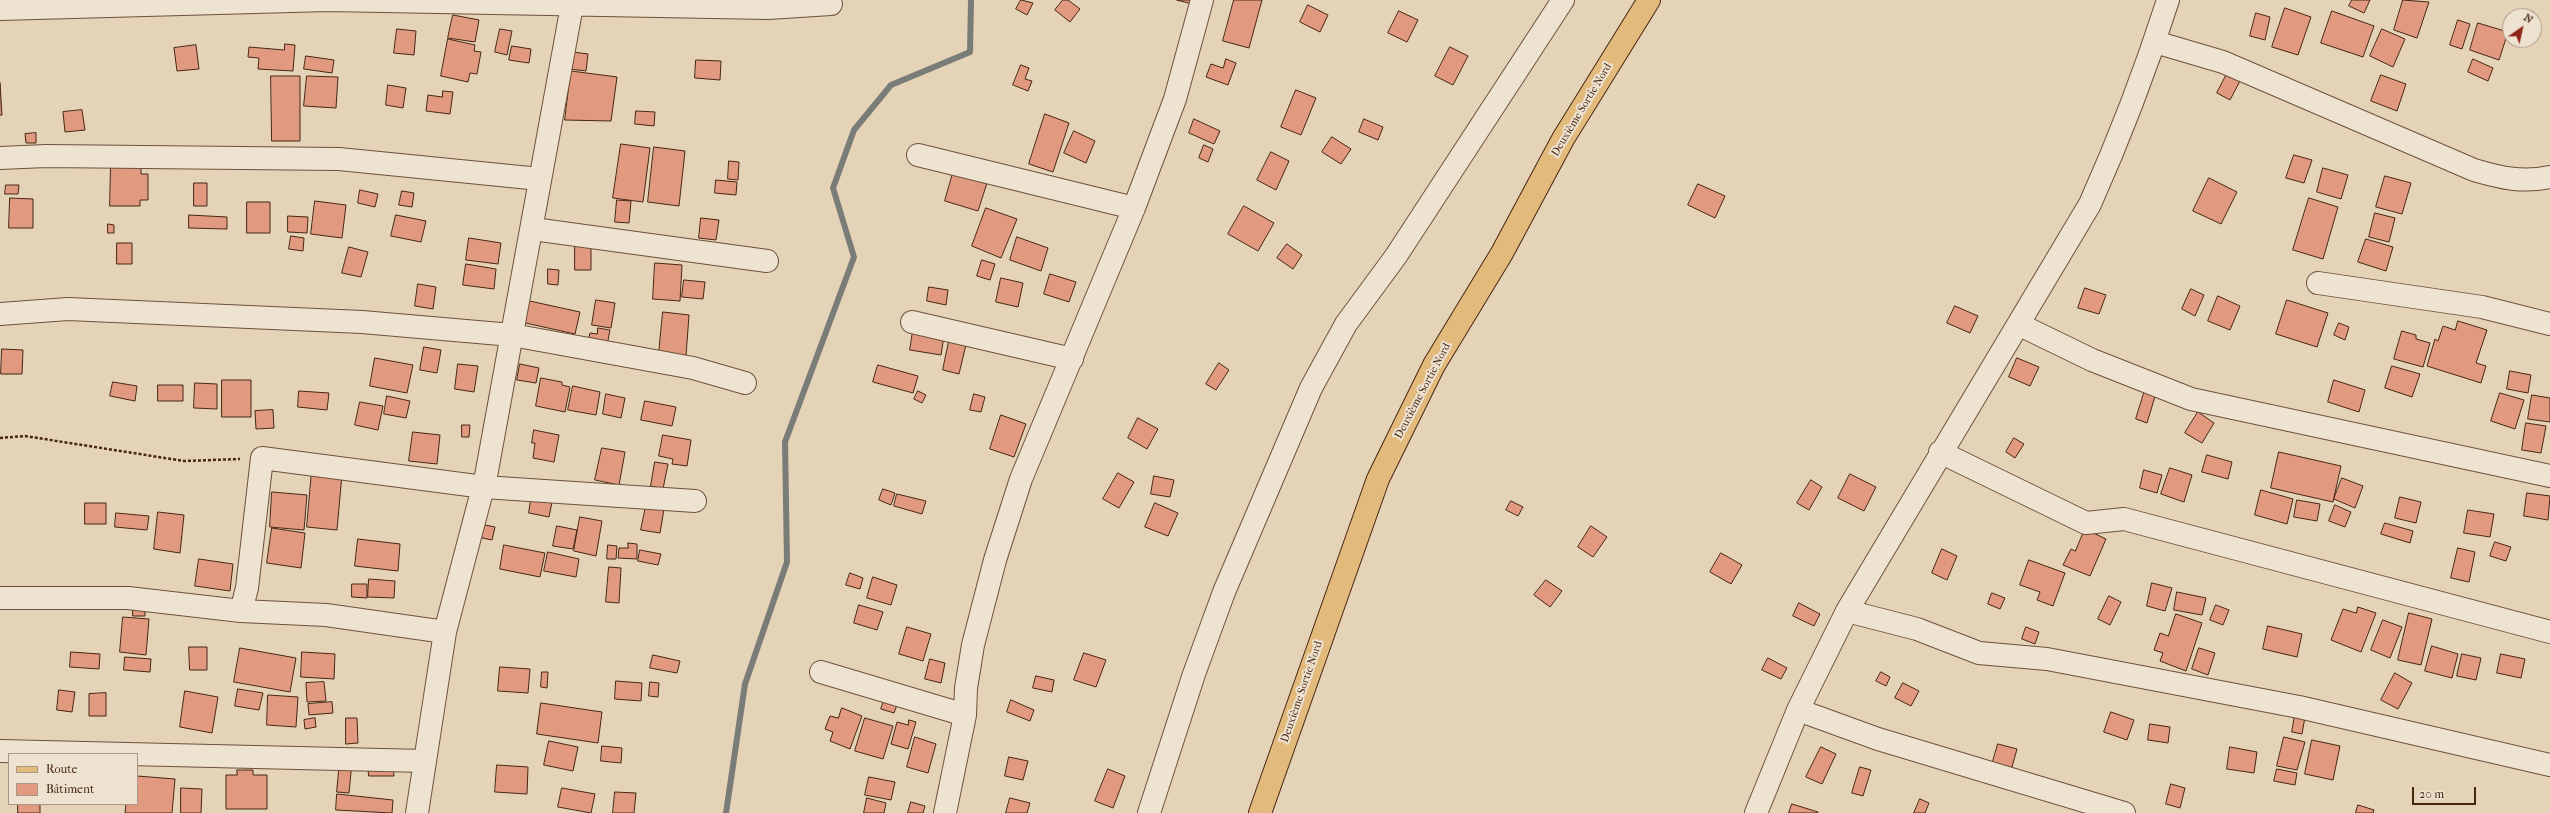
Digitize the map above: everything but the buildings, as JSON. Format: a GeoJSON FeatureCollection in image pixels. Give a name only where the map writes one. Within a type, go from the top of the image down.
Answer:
{"type":"FeatureCollection","features":[{"type":"Feature","properties":{"kind":"main road","name":"Deuxième Sortie Nord"},"geometry":{"type":"LineString","coordinates":[[1260,813],[1378,479],[1434,366],[1502,253],[1563,139],[1649,0]]}},
{"type":"Feature","properties":{"kind":"street"},"geometry":{"type":"LineString","coordinates":[[0,9],[328,0],[573,2],[768,8],[831,4]]}},
{"type":"Feature","properties":{"kind":"street"},"geometry":{"type":"LineString","coordinates":[[945,813],[965,715],[966,688],[973,645],[995,560],[1021,479],[1134,208],[1175,99],[1202,0]]}},
{"type":"Feature","properties":{"kind":"street"},"geometry":{"type":"LineString","coordinates":[[1149,813],[1194,674],[1224,592],[1311,388],[1346,324],[1396,256],[1563,0]]}},
{"type":"Feature","properties":{"kind":"street"},"geometry":{"type":"LineString","coordinates":[[1756,813],[1798,710],[1847,611],[1940,452],[2020,324],[2090,204],[2110,160],[2155,42],[2168,0]]}},
{"type":"Feature","properties":{"kind":"street"},"geometry":{"type":"LineString","coordinates":[[420,812],[425,761],[445,632],[484,487],[533,229],[540,179],[573,2]]}},
{"type":"Feature","properties":{"kind":"street"},"geometry":{"type":"LineString","coordinates":[[2155,42],[2223,62],[2474,170],[2506,180],[2535,180],[2550,177]]}},
{"type":"Feature","properties":{"kind":"street"},"geometry":{"type":"LineString","coordinates":[[918,155],[1134,208]]}},
{"type":"Feature","properties":{"kind":"street"},"geometry":{"type":"LineString","coordinates":[[0,158],[46,156],[338,159],[540,179]]}},
{"type":"Feature","properties":{"kind":"street"},"geometry":{"type":"LineString","coordinates":[[533,229],[767,261]]}},
{"type":"Feature","properties":{"kind":"street"},"geometry":{"type":"LineString","coordinates":[[2318,283],[2482,307],[2550,324]]}},
{"type":"Feature","properties":{"kind":"street"},"geometry":{"type":"LineString","coordinates":[[0,314],[84,310],[362,322],[512,335],[693,368],[745,382]]}},
{"type":"Feature","properties":{"kind":"street"},"geometry":{"type":"LineString","coordinates":[[912,322],[1072,359]]}},
{"type":"Feature","properties":{"kind":"street"},"geometry":{"type":"LineString","coordinates":[[2020,324],[2092,360],[2191,398],[2550,476]]}},
{"type":"Feature","properties":{"kind":"street"},"geometry":{"type":"LineString","coordinates":[[1940,452],[2086,523],[2124,519],[2550,632]]}},
{"type":"Feature","properties":{"kind":"street"},"geometry":{"type":"LineString","coordinates":[[241,611],[247,588],[262,458],[484,487],[694,501]]}},
{"type":"Feature","properties":{"kind":"street"},"geometry":{"type":"LineString","coordinates":[[0,598],[128,598],[241,611],[326,615],[445,632]]}},
{"type":"Feature","properties":{"kind":"street"},"geometry":{"type":"LineString","coordinates":[[1847,611],[1917,629],[1979,653],[2047,659],[2291,705],[2550,765]]}},
{"type":"Feature","properties":{"kind":"street"},"geometry":{"type":"LineString","coordinates":[[821,672],[965,715]]}},
{"type":"Feature","properties":{"kind":"street"},"geometry":{"type":"LineString","coordinates":[[1798,710],[1878,739],[2124,813]]}},
{"type":"Feature","properties":{"kind":"street"},"geometry":{"type":"LineString","coordinates":[[0,751],[85,753]]}},
{"type":"Feature","properties":{"kind":"street"},"geometry":{"type":"LineString","coordinates":[[138,754],[425,761]]}},
{"type":"Feature","properties":{"kind":"path"},"geometry":{"type":"LineString","coordinates":[[0,438],[26,436],[184,461],[262,458]]}},
{"type":"Feature","properties":{"kind":"waterway"},"geometry":{"type":"LineString","coordinates":[[726,813],[745,684],[787,562],[785,442],[854,257],[833,188],[854,130],[891,85],[970,52],[971,0]]}}]}
